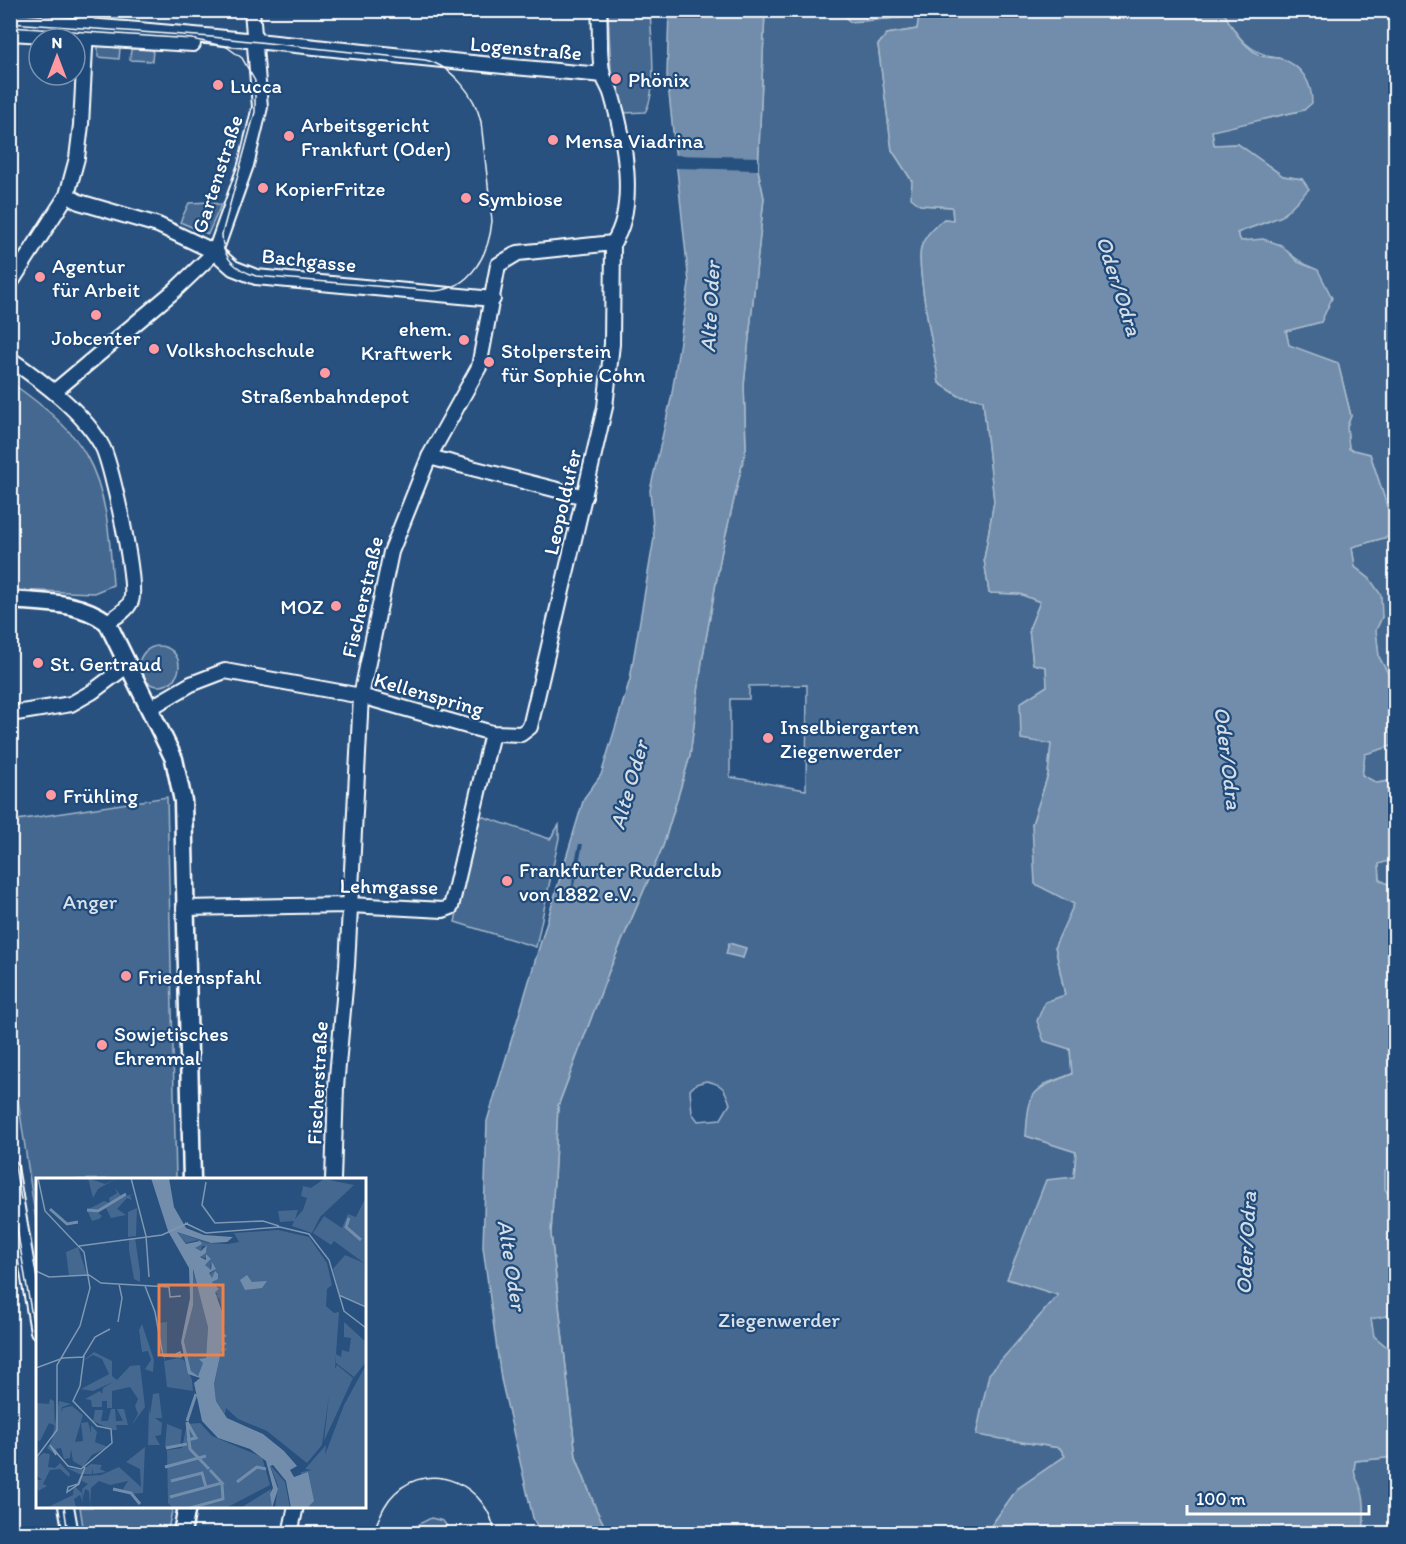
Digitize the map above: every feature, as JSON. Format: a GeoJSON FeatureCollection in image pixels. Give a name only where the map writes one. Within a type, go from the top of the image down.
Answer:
{"type":"FeatureCollection","features":[{"type":"Feature","properties":{"kind":"street"},"geometry":{"type":"LineString","coordinates":[[86,27],[87,10]]}},
{"type":"Feature","properties":{"kind":"street","name":"Gartenstraße"},"geometry":{"type":"LineString","coordinates":[[55,391],[174,291],[215,252],[246,165],[258,122],[260,107],[252,10]]}},
{"type":"Feature","properties":{"kind":"street"},"geometry":{"type":"LineString","coordinates":[[599,10],[603,75],[612,94],[626,160],[625,212],[622,231],[613,243]]}},
{"type":"Feature","properties":{"kind":"street","name":"Logenstraße"},"geometry":{"type":"LineString","coordinates":[[10,21],[56,27]]}},
{"type":"Feature","properties":{"kind":"street","name":"Logenstraße"},"geometry":{"type":"LineString","coordinates":[[87,31],[603,75]]}},
{"type":"Feature","properties":{"kind":"street","name":"Logenstraße"},"geometry":{"type":"LineString","coordinates":[[10,33],[27,33]]}},
{"type":"Feature","properties":{"kind":"street"},"geometry":{"type":"LineString","coordinates":[[10,284],[67,195],[79,136],[82,87]]}},
{"type":"Feature","properties":{"kind":"street","name":"Bachgasse"},"geometry":{"type":"LineString","coordinates":[[67,195],[158,225],[215,252],[233,268],[256,277],[493,299]]}},
{"type":"Feature","properties":{"kind":"street","name":"Fischerstraße"},"geometry":{"type":"LineString","coordinates":[[333,1178],[336,1087],[350,905],[361,696],[391,552],[429,457],[479,367],[498,265],[518,253],[613,243]]}},
{"type":"Feature","properties":{"kind":"street","name":"Leopoldufer"},"geometry":{"type":"LineString","coordinates":[[492,733],[520,734],[530,727],[607,396],[612,344],[613,243]]}},
{"type":"Feature","properties":{"kind":"street"},"geometry":{"type":"LineString","coordinates":[[10,359],[55,391],[103,449],[114,485],[125,536],[132,596],[124,611],[107,622]]}},
{"type":"Feature","properties":{"kind":"street"},"geometry":{"type":"LineString","coordinates":[[429,457],[585,497]]}},
{"type":"Feature","properties":{"kind":"street"},"geometry":{"type":"LineString","coordinates":[[10,600],[60,603],[92,611],[107,622],[174,759],[182,791],[192,1178]]}},
{"type":"Feature","properties":{"kind":"street"},"geometry":{"type":"LineString","coordinates":[[10,714],[71,704],[92,692],[128,664]]}},
{"type":"Feature","properties":{"kind":"street","name":"Kellenspring"},"geometry":{"type":"LineString","coordinates":[[150,708],[191,684],[225,671],[361,696],[492,733]]}},
{"type":"Feature","properties":{"kind":"street","name":"Lehmgasse"},"geometry":{"type":"LineString","coordinates":[[184,908],[350,905],[443,910],[451,907],[492,733]]}},
{"type":"Feature","properties":{"kind":"street"},"geometry":{"type":"LineString","coordinates":[[10,1167],[36,1319]]}},
{"type":"Feature","properties":{"kind":"street"},"geometry":{"type":"LineString","coordinates":[[66,1508],[71,1533]]}},
{"type":"Feature","properties":{"kind":"street"},"geometry":{"type":"LineString","coordinates":[[182,1533],[187,1508]]}},
{"type":"Feature","properties":{"kind":"street"},"geometry":{"type":"LineString","coordinates":[[290,1533],[296,1508]]}},
{"type":"Feature","properties":{"kind":"green space"},"geometry":{"type":"Polygon","coordinates":[[[608,11],[650,11],[653,78],[649,103],[645,112],[625,113],[611,71],[608,11]]]}},
{"type":"Feature","properties":{"kind":"green space","name":"Ziegenwerder"},"geometry":{"type":"Polygon","coordinates":[[[765,11],[840,11],[850,22],[919,16],[917,29],[887,34],[878,45],[892,150],[912,181],[920,205],[952,207],[953,220],[944,219],[937,225],[927,235],[921,248],[921,275],[930,334],[939,383],[959,396],[983,400],[994,501],[984,559],[989,593],[1020,594],[1040,602],[1029,629],[1033,664],[1046,667],[1051,744],[1048,775],[1032,824],[1075,904],[1055,946],[1065,995],[1045,1041],[1070,1049],[1072,1074],[1044,1084],[1026,1136],[1076,1152],[1074,1178],[1008,1279],[1058,1295],[1026,1333],[976,1435],[1060,1448],[1065,1456],[1017,1489],[986,1533],[608,1533],[576,1457],[551,1234],[558,1106],[609,971],[663,846],[690,756],[702,661],[721,555],[746,448],[744,385],[764,198],[758,170],[765,11]],[[807,685],[749,686],[749,699],[730,699],[730,777],[806,790],[807,685]],[[706,1081],[696,1084],[690,1090],[692,1113],[698,1121],[721,1119],[730,1104],[727,1094],[720,1086],[706,1081]]]}},
{"type":"Feature","properties":{"kind":"green space"},"geometry":{"type":"Polygon","coordinates":[[[1223,11],[1395,11],[1395,686],[1379,657],[1376,630],[1382,617],[1370,579],[1355,567],[1352,547],[1387,537],[1394,527],[1370,454],[1349,450],[1347,426],[1351,416],[1338,363],[1289,346],[1286,331],[1321,322],[1317,270],[1275,245],[1266,242],[1241,241],[1237,232],[1271,221],[1287,210],[1298,192],[1302,179],[1283,176],[1238,144],[1214,145],[1212,130],[1304,110],[1282,59],[1261,53],[1246,44],[1234,30],[1223,11]]]}},
{"type":"Feature","properties":{"kind":"green space"},"geometry":{"type":"Polygon","coordinates":[[[98,46],[120,48],[119,59],[98,57],[98,46]]]}},
{"type":"Feature","properties":{"kind":"green space"},"geometry":{"type":"Polygon","coordinates":[[[131,49],[153,50],[152,61],[130,60],[131,49]]]}},
{"type":"Feature","properties":{"kind":"green space"},"geometry":{"type":"Polygon","coordinates":[[[210,202],[221,205],[208,234],[180,222],[189,203],[210,202]]]}},
{"type":"Feature","properties":{"kind":"green space"},"geometry":{"type":"Polygon","coordinates":[[[10,382],[62,424],[86,455],[99,485],[107,518],[113,585],[94,593],[11,590],[10,382]]]}},
{"type":"Feature","properties":{"kind":"green space"},"geometry":{"type":"Polygon","coordinates":[[[159,646],[167,647],[173,652],[178,658],[178,674],[173,680],[167,685],[159,686],[151,685],[145,680],[140,674],[139,666],[140,658],[145,652],[151,647],[159,646]]]}},
{"type":"Feature","properties":{"kind":"green space"},"geometry":{"type":"Polygon","coordinates":[[[1395,745],[1395,780],[1377,783],[1362,776],[1365,754],[1395,745]]]}},
{"type":"Feature","properties":{"kind":"green space","name":"Anger"},"geometry":{"type":"Polygon","coordinates":[[[167,797],[176,1178],[36,1178],[36,1221],[11,1052],[11,821],[167,797]]]}},
{"type":"Feature","properties":{"kind":"green space","name":"Frankfurter Ruderclub von 1882 e.V."},"geometry":{"type":"Polygon","coordinates":[[[478,815],[550,839],[559,825],[559,838],[536,947],[455,922],[478,815]]]}},
{"type":"Feature","properties":{"kind":"green space"},"geometry":{"type":"Polygon","coordinates":[[[1395,859],[1395,888],[1380,880],[1379,863],[1395,859]]]}},
{"type":"Feature","properties":{"kind":"green space"},"geometry":{"type":"Polygon","coordinates":[[[1395,1167],[1395,1204],[1385,1189],[1385,1170],[1395,1167]]]}},
{"type":"Feature","properties":{"kind":"green space"},"geometry":{"type":"Polygon","coordinates":[[[1395,1314],[1395,1362],[1388,1348],[1373,1336],[1371,1318],[1395,1314]]]}},
{"type":"Feature","properties":{"kind":"green space"},"geometry":{"type":"Polygon","coordinates":[[[1395,1457],[1395,1533],[1363,1533],[1364,1514],[1353,1477],[1355,1461],[1395,1457]]]}},
{"type":"Feature","properties":{"kind":"green space"},"geometry":{"type":"Polygon","coordinates":[[[80,1508],[173,1508],[167,1533],[84,1533],[80,1508]]]}},
{"type":"Feature","properties":{"kind":"green space"},"geometry":{"type":"Polygon","coordinates":[[[431,1518],[443,1521],[452,1533],[414,1533],[419,1524],[431,1518]]]}},
{"type":"Feature","properties":{"kind":"water","name":"Alte Oder"},"geometry":{"type":"Polygon","coordinates":[[[669,11],[765,11],[758,170],[764,198],[744,385],[746,448],[721,555],[702,661],[690,756],[663,846],[609,971],[558,1106],[551,1234],[576,1457],[608,1533],[541,1534],[533,1518],[501,1379],[483,1247],[487,1121],[584,798],[601,775],[630,679],[654,538],[650,490],[671,399],[689,283],[667,75],[669,11]]]}},
{"type":"Feature","properties":{"kind":"water","name":"Oder/Odra"},"geometry":{"type":"Polygon","coordinates":[[[840,11],[1223,11],[1247,46],[1261,56],[1279,58],[1289,62],[1308,82],[1312,103],[1304,110],[1212,131],[1214,145],[1238,144],[1283,176],[1302,179],[1309,189],[1282,216],[1237,233],[1241,241],[1263,239],[1281,245],[1298,262],[1318,270],[1332,298],[1321,322],[1286,331],[1289,345],[1338,363],[1351,416],[1347,426],[1349,449],[1370,454],[1394,527],[1387,537],[1352,547],[1355,567],[1370,579],[1381,595],[1382,617],[1376,630],[1379,657],[1395,686],[1395,745],[1365,754],[1362,775],[1377,783],[1396,780],[1395,859],[1379,864],[1380,880],[1396,888],[1396,1022],[1392,1024],[1396,1038],[1396,1167],[1385,1170],[1385,1189],[1395,1204],[1396,1314],[1371,1319],[1374,1336],[1388,1348],[1395,1362],[1396,1457],[1355,1461],[1355,1474],[1364,1499],[1363,1533],[986,1533],[1017,1489],[1065,1456],[1060,1448],[976,1435],[989,1374],[1058,1295],[1007,1279],[1046,1180],[1074,1177],[1076,1152],[1026,1136],[1029,1109],[1034,1094],[1048,1084],[1072,1074],[1070,1049],[1044,1041],[1037,1021],[1045,1002],[1065,995],[1055,946],[1074,904],[1035,884],[1032,824],[1048,775],[1051,744],[1021,739],[1020,703],[1047,686],[1046,667],[1033,664],[1029,629],[1040,602],[1020,594],[989,593],[984,559],[994,501],[983,400],[959,396],[939,383],[920,259],[922,244],[927,235],[944,219],[953,220],[952,207],[920,205],[911,198],[912,181],[892,150],[878,45],[887,34],[917,29],[919,16],[850,22],[840,11]]]}},
{"type":"Feature","properties":{"kind":"water"},"geometry":{"type":"Polygon","coordinates":[[[729,943],[746,948],[743,958],[726,954],[729,943]]]}},
{"type":"Feature","properties":{"kind":"pier"},"geometry":{"type":"Polygon","coordinates":[[[674,155],[758,157],[758,170],[676,168],[674,155]]]}},
{"type":"Feature","properties":{"kind":"pier"},"geometry":{"type":"Polygon","coordinates":[[[579,844],[583,844],[571,899],[573,874],[559,872],[561,864],[574,866],[579,844]]]}},
{"type":"Feature","properties":{"kind":"tram line"},"geometry":{"type":"LineString","coordinates":[[10,23],[212,37],[425,60],[435,63],[461,83],[474,102],[481,122],[492,221],[487,246],[482,257],[468,277],[447,289],[434,291],[256,276],[242,270],[227,256],[222,234],[255,112],[255,81],[242,58],[227,47],[192,39],[10,27]]}},
{"type":"Feature","properties":{"kind":"tram line"},"geometry":{"type":"LineString","coordinates":[[10,1138],[21,1200]]}},
{"type":"Feature","properties":{"kind":"tram line"},"geometry":{"type":"LineString","coordinates":[[10,1188],[36,1340]]}},
{"type":"Feature","properties":{"kind":"tram line"},"geometry":{"type":"LineString","coordinates":[[372,1534],[391,1497],[409,1483],[425,1478],[441,1478],[456,1482],[470,1491],[482,1502],[495,1534]]}},
{"type":"Feature","properties":{"kind":"tram line"},"geometry":{"type":"LineString","coordinates":[[64,1508],[68,1534]]}},
{"type":"Feature","properties":{"kind":"place","name":"Phönix"},"geometry":{"type":"Point","coordinates":[616,79]}},
{"type":"Feature","properties":{"kind":"place","name":"Lucca"},"geometry":{"type":"Point","coordinates":[218,85]}},
{"type":"Feature","properties":{"kind":"place","name":"Arbeitsgericht Frankfurt (Oder)"},"geometry":{"type":"Point","coordinates":[289,136]}},
{"type":"Feature","properties":{"kind":"place","name":"Mensa Viadrina"},"geometry":{"type":"Point","coordinates":[553,140]}},
{"type":"Feature","properties":{"kind":"place","name":"KopierFritze"},"geometry":{"type":"Point","coordinates":[263,188]}},
{"type":"Feature","properties":{"kind":"place","name":"Symbiose"},"geometry":{"type":"Point","coordinates":[466,198]}},
{"type":"Feature","properties":{"kind":"place","name":"Agentur für Arbeit"},"geometry":{"type":"Point","coordinates":[40,277]}},
{"type":"Feature","properties":{"kind":"place","name":"Jobcenter"},"geometry":{"type":"Point","coordinates":[96,315]}},
{"type":"Feature","properties":{"kind":"place","name":"ehem. Kraftwerk"},"geometry":{"type":"Point","coordinates":[464,340]}},
{"type":"Feature","properties":{"kind":"place","name":"Volkshochschule"},"geometry":{"type":"Point","coordinates":[154,349]}},
{"type":"Feature","properties":{"kind":"place","name":"Stolperstein für Sophie Cohn"},"geometry":{"type":"Point","coordinates":[489,362]}},
{"type":"Feature","properties":{"kind":"place","name":"Straßenbahndepot"},"geometry":{"type":"Point","coordinates":[325,373]}},
{"type":"Feature","properties":{"kind":"place","name":"MOZ"},"geometry":{"type":"Point","coordinates":[336,606]}},
{"type":"Feature","properties":{"kind":"place","name":"St. Gertraud"},"geometry":{"type":"Point","coordinates":[38,663]}},
{"type":"Feature","properties":{"kind":"place","name":"Inselbiergarten Ziegenwerder"},"geometry":{"type":"Point","coordinates":[768,738]}},
{"type":"Feature","properties":{"kind":"place","name":"Frühling"},"geometry":{"type":"Point","coordinates":[51,795]}},
{"type":"Feature","properties":{"kind":"place","name":"Frankfurter Ruderclub von 1882 e.V."},"geometry":{"type":"Point","coordinates":[507,881]}},
{"type":"Feature","properties":{"kind":"place","name":"Friedenspfahl"},"geometry":{"type":"Point","coordinates":[126,976]}},
{"type":"Feature","properties":{"kind":"place","name":"Sowjetisches Ehrenmal"},"geometry":{"type":"Point","coordinates":[102,1045]}}]}
